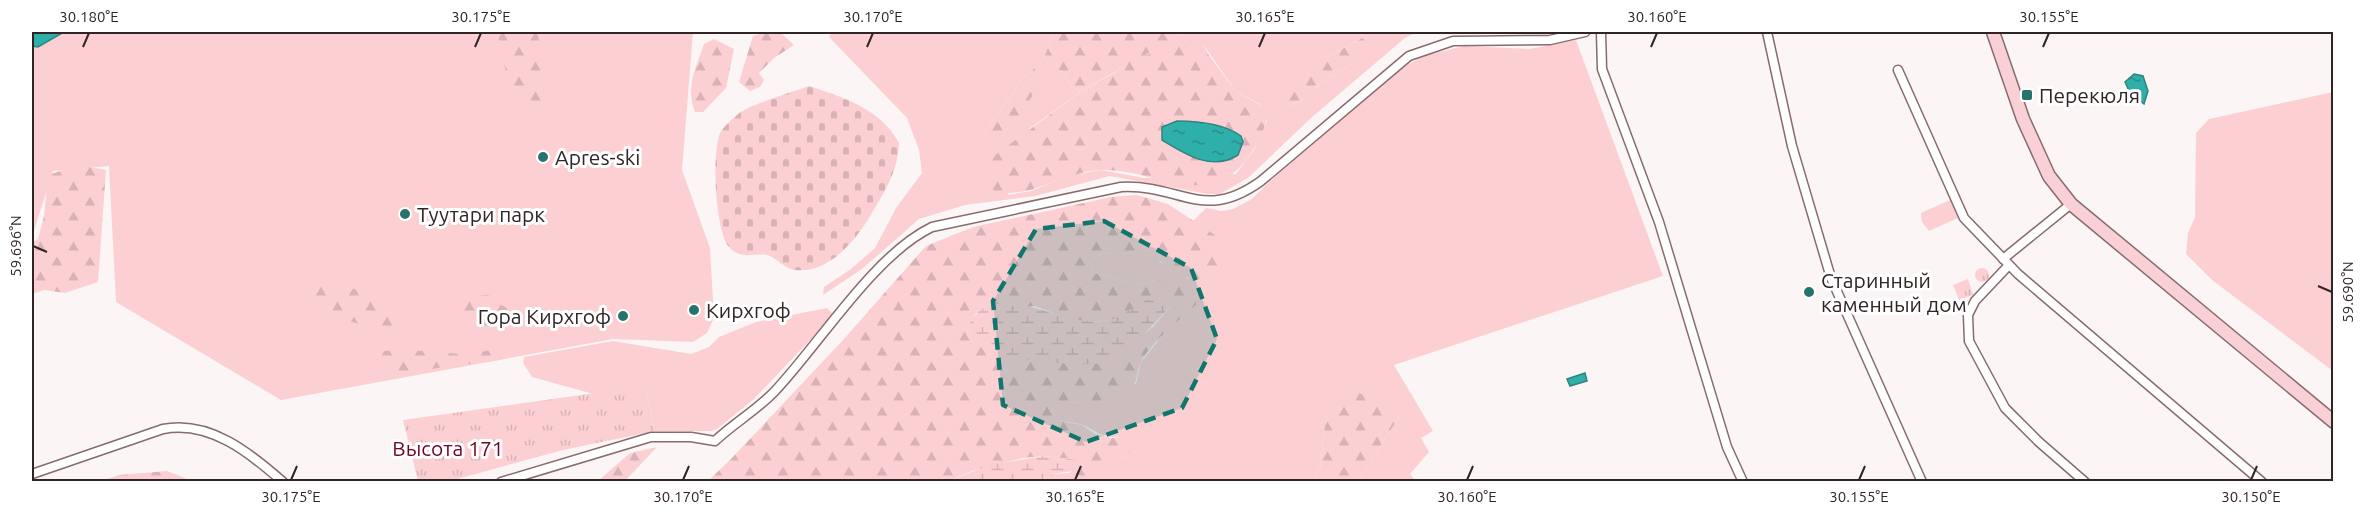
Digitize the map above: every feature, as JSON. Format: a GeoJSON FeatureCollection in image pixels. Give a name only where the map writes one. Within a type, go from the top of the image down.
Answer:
{"type":"FeatureCollection","features":[{"type":"Feature","properties":{"kind":"street"},"geometry":{"type":"LineString","coordinates":[[501,482],[651,437],[691,437],[715,441],[773,393],[885,262],[918,233],[932,226],[1122,187],[1147,187],[1199,200],[1229,199],[1239,196],[1261,181],[1409,56],[1453,41],[1550,40],[1585,32]]}},
{"type":"Feature","properties":{"kind":"street"},"geometry":{"type":"LineString","coordinates":[[1601,32],[1602,69],[1659,222],[1727,447],[1743,482]]}},
{"type":"Feature","properties":{"kind":"street"},"geometry":{"type":"LineString","coordinates":[[1767,32],[1792,146],[1831,278],[1922,482]]}},
{"type":"Feature","properties":{"kind":"street"},"geometry":{"type":"LineString","coordinates":[[1993,32],[2023,118],[2049,177],[2071,204],[2334,422]]}},
{"type":"Feature","properties":{"kind":"street"},"geometry":{"type":"LineString","coordinates":[[1898,70],[1964,219],[2006,262],[2262,482]]}},
{"type":"Feature","properties":{"kind":"street"},"geometry":{"type":"LineString","coordinates":[[2071,204],[2006,262],[1975,301],[1968,315],[1969,341],[2005,408],[2039,442],[2085,482]]}},
{"type":"Feature","properties":{"kind":"street"},"geometry":{"type":"LineString","coordinates":[[32,474],[163,429],[179,427],[205,432],[233,443],[283,482]]}},
{"type":"Feature","properties":{"kind":"highlighted area"},"geometry":{"type":"Polygon","coordinates":[[[1104,221],[1191,268],[1217,339],[1182,408],[1086,442],[1003,405],[993,301],[1036,229],[1104,221]]]}},
{"type":"Feature","properties":{"kind":"green space","name":"Туутари парк"},"geometry":{"type":"Polygon","coordinates":[[[32,32],[693,32],[682,170],[710,248],[714,318],[707,333],[693,342],[613,339],[281,400],[116,302],[109,166],[53,171],[32,237],[32,32]]]}},
{"type":"Feature","properties":{"kind":"green space"},"geometry":{"type":"Polygon","coordinates":[[[497,32],[537,32],[543,57],[546,103],[534,114],[511,95],[497,32]]]}},
{"type":"Feature","properties":{"kind":"green space"},"geometry":{"type":"Polygon","coordinates":[[[766,32],[780,32],[794,45],[774,58],[759,73],[764,80],[760,87],[750,91],[739,82],[753,36],[766,32]]]}},
{"type":"Feature","properties":{"kind":"green space"},"geometry":{"type":"Polygon","coordinates":[[[832,32],[1082,32],[1054,33],[1043,60],[1022,80],[983,135],[1038,84],[1048,70],[1061,70],[1072,87],[1080,90],[1185,32],[1417,32],[1405,38],[1311,118],[1248,178],[1220,194],[1208,194],[1110,176],[1035,196],[965,205],[919,219],[862,269],[823,295],[824,287],[851,269],[875,248],[896,208],[922,173],[919,150],[907,118],[829,37],[832,32]],[[1362,38],[1330,56],[1308,77],[1287,107],[1307,97],[1321,82],[1355,63],[1362,38]],[[1203,44],[1140,57],[1080,92],[1029,129],[1008,195],[1031,191],[1072,175],[1101,170],[1144,178],[1236,174],[1254,150],[1267,121],[1260,104],[1236,92],[1203,44]]]}},
{"type":"Feature","properties":{"kind":"green space"},"geometry":{"type":"Polygon","coordinates":[[[1185,32],[1143,56],[1190,40],[1203,44],[1236,92],[1268,109],[1264,129],[1247,159],[1231,175],[1215,183],[1179,184],[1121,171],[1102,170],[1075,175],[1022,192],[995,192],[987,178],[994,156],[1080,92],[1126,66],[1080,90],[1072,87],[1061,70],[1048,70],[1023,111],[1007,128],[986,140],[983,135],[1022,80],[1043,60],[1054,33],[1185,32]],[[1203,124],[1167,143],[1193,157],[1235,157],[1236,132],[1203,124]]]}},
{"type":"Feature","properties":{"kind":"green space"},"geometry":{"type":"Polygon","coordinates":[[[1362,38],[1373,47],[1355,63],[1321,82],[1307,97],[1287,107],[1280,104],[1284,96],[1330,56],[1362,38]]]}},
{"type":"Feature","properties":{"kind":"green space"},"geometry":{"type":"Polygon","coordinates":[[[714,39],[734,49],[726,88],[703,112],[695,112],[691,86],[695,69],[704,44],[714,39]]]}},
{"type":"Feature","properties":{"kind":"green space"},"geometry":{"type":"Polygon","coordinates":[[[1576,40],[1663,276],[1394,365],[1433,431],[1421,438],[1429,452],[1410,474],[1416,481],[1358,481],[1399,417],[1339,387],[1325,424],[1320,468],[1314,481],[1080,481],[1126,456],[1125,437],[1105,436],[1080,424],[1056,420],[1052,410],[1060,404],[1077,402],[1136,384],[1141,362],[1166,331],[1196,305],[1157,280],[1141,285],[1094,273],[1089,261],[1105,252],[1119,254],[1153,251],[1160,253],[1159,261],[1188,279],[1215,236],[1193,221],[1206,208],[1221,211],[1233,209],[1252,199],[1291,161],[1402,68],[1423,56],[1464,46],[1530,49],[1576,40]]]}},
{"type":"Feature","properties":{"kind":"green space"},"geometry":{"type":"Polygon","coordinates":[[[809,86],[848,100],[872,113],[891,131],[899,143],[896,163],[889,182],[856,237],[829,262],[807,270],[795,270],[787,268],[767,255],[742,255],[729,247],[720,225],[716,190],[716,154],[721,131],[737,115],[760,103],[809,86]]]}},
{"type":"Feature","properties":{"kind":"green space"},"geometry":{"type":"Polygon","coordinates":[[[2334,92],[2333,371],[2212,280],[2186,254],[2188,233],[2195,217],[2196,133],[2209,119],[2334,92]]]}},
{"type":"Feature","properties":{"kind":"green space"},"geometry":{"type":"Polygon","coordinates":[[[79,165],[106,170],[98,282],[65,293],[44,290],[32,294],[32,243],[38,239],[44,216],[48,175],[79,165]]]}},
{"type":"Feature","properties":{"kind":"green space"},"geometry":{"type":"Polygon","coordinates":[[[1137,195],[1168,204],[1215,235],[1222,256],[1211,276],[1196,279],[1177,273],[1159,260],[1160,253],[1153,251],[1119,254],[1105,252],[1089,261],[1094,273],[1141,285],[1157,280],[1179,283],[1196,295],[1196,305],[1145,355],[1135,384],[1129,391],[1116,398],[1069,403],[1052,410],[1056,420],[1082,425],[1095,434],[1113,438],[1125,437],[1138,443],[1126,456],[1080,482],[1040,481],[1052,474],[1070,473],[1077,460],[1044,456],[1023,458],[972,471],[949,481],[707,482],[843,340],[926,246],[973,227],[1111,197],[1137,195]],[[1035,306],[976,313],[967,329],[973,342],[1009,355],[1109,361],[1153,327],[1171,306],[1120,319],[1081,322],[1035,306]]]}},
{"type":"Feature","properties":{"kind":"green space"},"geometry":{"type":"Polygon","coordinates":[[[1950,200],[1956,208],[1958,218],[1929,231],[1922,222],[1921,213],[1950,200]]]}},
{"type":"Feature","properties":{"kind":"green space"},"geometry":{"type":"Polygon","coordinates":[[[1982,268],[1987,270],[1989,275],[1987,280],[1982,282],[1977,280],[1975,275],[1977,270],[1982,268]]]}},
{"type":"Feature","properties":{"kind":"green space"},"geometry":{"type":"Polygon","coordinates":[[[1968,279],[1973,295],[1959,300],[1953,285],[1968,279]]]}},
{"type":"Feature","properties":{"kind":"green space"},"geometry":{"type":"Polygon","coordinates":[[[323,283],[377,293],[387,307],[413,325],[379,328],[323,314],[311,285],[323,283]]]}},
{"type":"Feature","properties":{"kind":"green space"},"geometry":{"type":"Polygon","coordinates":[[[482,295],[489,295],[492,300],[509,309],[511,313],[506,320],[493,328],[479,328],[457,320],[455,312],[462,304],[482,295]]]}},
{"type":"Feature","properties":{"kind":"green space"},"geometry":{"type":"Polygon","coordinates":[[[1167,296],[1171,306],[1142,336],[1117,357],[1097,363],[1061,363],[1018,358],[983,348],[973,342],[967,329],[978,312],[994,304],[1011,303],[1091,321],[1109,320],[1151,299],[1167,296]]]}},
{"type":"Feature","properties":{"kind":"green space"},"geometry":{"type":"Polygon","coordinates":[[[827,308],[834,315],[754,399],[717,429],[711,431],[655,431],[645,386],[597,395],[532,377],[523,363],[524,357],[613,341],[691,354],[709,347],[719,337],[756,322],[827,308]]]}},
{"type":"Feature","properties":{"kind":"green space"},"geometry":{"type":"Polygon","coordinates":[[[495,348],[504,350],[507,356],[500,360],[437,368],[397,377],[381,373],[373,363],[372,354],[403,350],[465,354],[495,348]]]}},
{"type":"Feature","properties":{"kind":"green space","name":"Высота 171"},"geometry":{"type":"Polygon","coordinates":[[[645,386],[655,431],[563,450],[450,481],[418,481],[403,420],[645,386]]]}},
{"type":"Feature","properties":{"kind":"green space"},"geometry":{"type":"Polygon","coordinates":[[[1338,387],[1372,397],[1399,417],[1358,481],[1314,481],[1320,468],[1325,424],[1338,387]]]}},
{"type":"Feature","properties":{"kind":"green space"},"geometry":{"type":"Polygon","coordinates":[[[657,447],[625,481],[598,481],[630,453],[657,447]]]}},
{"type":"Feature","properties":{"kind":"green space"},"geometry":{"type":"Polygon","coordinates":[[[1044,456],[1078,460],[1081,465],[1080,470],[1052,474],[1040,481],[949,481],[989,465],[1044,456]]]}},
{"type":"Feature","properties":{"kind":"green space"},"geometry":{"type":"Polygon","coordinates":[[[167,471],[185,478],[186,481],[100,481],[120,475],[167,471]]]}},
{"type":"Feature","properties":{"kind":"water"},"geometry":{"type":"Polygon","coordinates":[[[32,32],[64,32],[38,47],[32,46],[32,32]]]}},
{"type":"Feature","properties":{"kind":"water"},"geometry":{"type":"Polygon","coordinates":[[[2134,74],[2143,76],[2148,91],[2144,104],[2130,93],[2125,82],[2134,74]]]}},
{"type":"Feature","properties":{"kind":"water"},"geometry":{"type":"Polygon","coordinates":[[[1177,121],[1210,124],[1234,132],[1241,136],[1243,142],[1238,155],[1218,162],[1199,159],[1180,151],[1162,140],[1162,127],[1177,121]]]}},
{"type":"Feature","properties":{"kind":"water"},"geometry":{"type":"Polygon","coordinates":[[[1585,373],[1587,381],[1570,386],[1567,379],[1585,373]]]}},
{"type":"Feature","properties":{"kind":"place","name":"Перекюля"},"geometry":{"type":"Point","coordinates":[2027,95]}},
{"type":"Feature","properties":{"kind":"place","name":"Apres-ski"},"geometry":{"type":"Point","coordinates":[543,157]}},
{"type":"Feature","properties":{"kind":"place","name":"Туутари парк"},"geometry":{"type":"Point","coordinates":[405,214]}},
{"type":"Feature","properties":{"kind":"place","name":"Старинный каменный дом"},"geometry":{"type":"Point","coordinates":[1809,292]}},
{"type":"Feature","properties":{"kind":"place","name":"Кирхгоф"},"geometry":{"type":"Point","coordinates":[694,310]}},
{"type":"Feature","properties":{"kind":"place","name":"Гора Кирхгоф"},"geometry":{"type":"Point","coordinates":[623,316]}}]}
